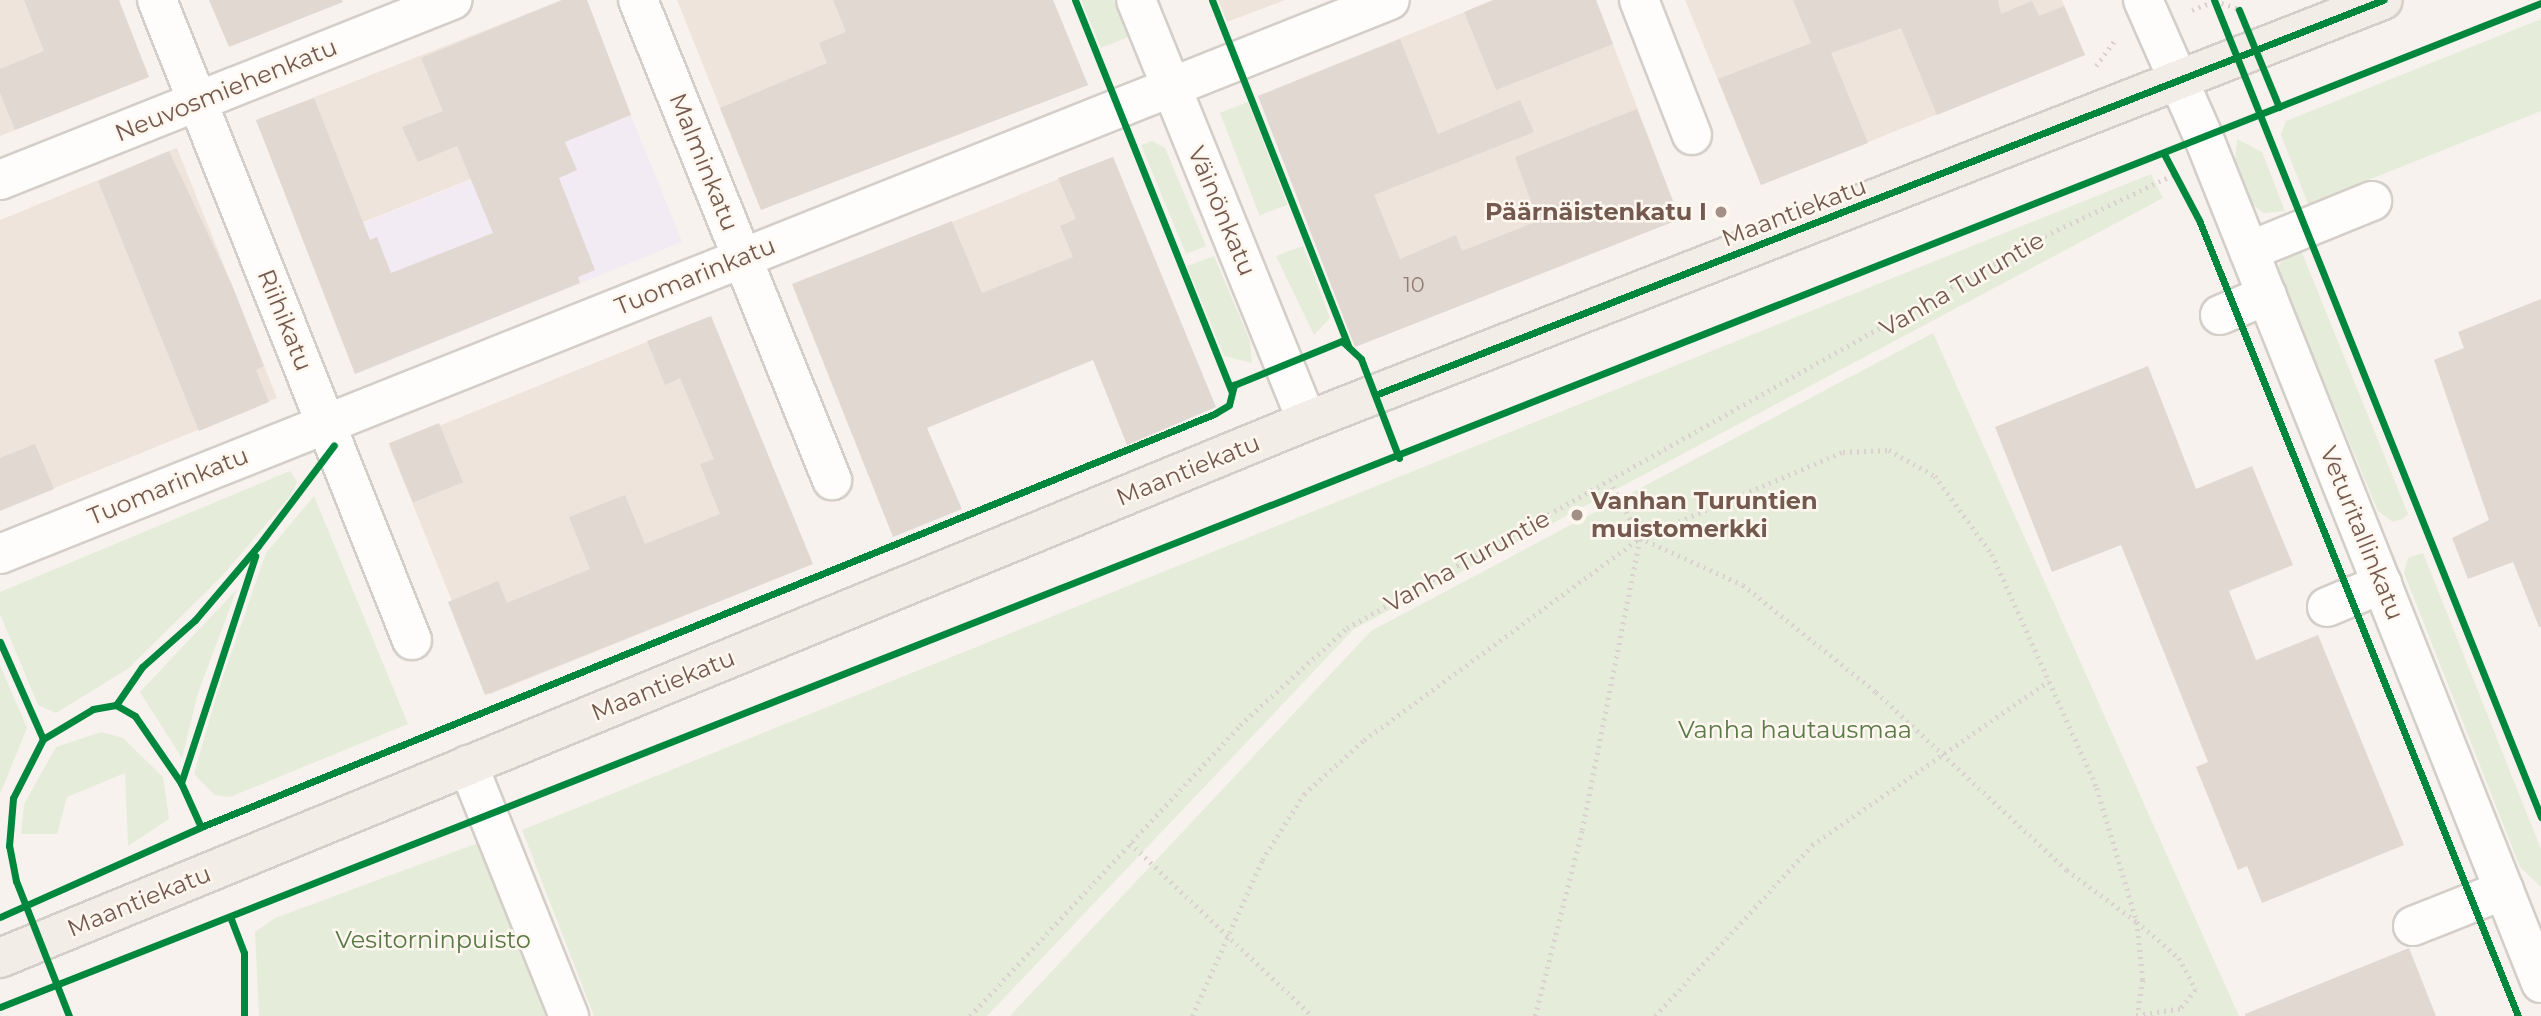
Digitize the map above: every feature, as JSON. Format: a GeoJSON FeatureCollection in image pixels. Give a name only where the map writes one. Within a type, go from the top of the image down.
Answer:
{"type":"FeatureCollection","features":[{"type":"Feature","properties":{"kind":"main road","name":"Maantiekatu"},"geometry":{"type":"LineString","coordinates":[[0,958],[1307,421],[2177,85],[2382,0]]}},
{"type":"Feature","properties":{"kind":"street","name":"Riihikatu"},"geometry":{"type":"LineString","coordinates":[[157,0],[412,640]]}},
{"type":"Feature","properties":{"kind":"street","name":"Neuvosmiehenkatu"},"geometry":{"type":"LineString","coordinates":[[0,180],[452,0]]}},
{"type":"Feature","properties":{"kind":"street","name":"Malminkatu"},"geometry":{"type":"LineString","coordinates":[[638,0],[832,480]]}},
{"type":"Feature","properties":{"kind":"street","name":"Väinönkatu"},"geometry":{"type":"LineString","coordinates":[[1136,0],[1307,421]]}},
{"type":"Feature","properties":{"kind":"street","name":"Tuomarinkatu"},"geometry":{"type":"LineString","coordinates":[[0,554],[1391,0]]}},
{"type":"Feature","properties":{"kind":"street"},"geometry":{"type":"LineString","coordinates":[[1639,0],[1692,135]]}},
{"type":"Feature","properties":{"kind":"street","name":"Veturitallinkatu"},"geometry":{"type":"LineString","coordinates":[[2143,0],[2177,85],[2203,136],[2541,983]]}},
{"type":"Feature","properties":{"kind":"street"},"geometry":{"type":"LineString","coordinates":[[2249,251],[2372,201]]}},
{"type":"Feature","properties":{"kind":"street"},"geometry":{"type":"LineString","coordinates":[[2220,315],[2267,295]]}},
{"type":"Feature","properties":{"kind":"street"},"geometry":{"type":"LineString","coordinates":[[2327,607],[2382,584]]}},
{"type":"Feature","properties":{"kind":"street"},"geometry":{"type":"LineString","coordinates":[[468,765],[569,1016]]}},
{"type":"Feature","properties":{"kind":"street"},"geometry":{"type":"LineString","coordinates":[[2413,926],[2504,890]]}},
{"type":"Feature","properties":{"kind":"path"},"geometry":{"type":"LineString","coordinates":[[2214,0],[2247,55]]}},
{"type":"Feature","properties":{"kind":"path"},"geometry":{"type":"LineString","coordinates":[[2239,10],[2247,55]]}},
{"type":"Feature","properties":{"kind":"path"},"geometry":{"type":"LineString","coordinates":[[2100,38],[2105,51]]}},
{"type":"Feature","properties":{"kind":"path"},"geometry":{"type":"LineString","coordinates":[[2180,186],[2164,154],[2203,136]]}},
{"type":"Feature","properties":{"kind":"path"},"geometry":{"type":"LineString","coordinates":[[1192,1016],[1262,860],[1304,794],[1364,740],[1640,538],[1843,452],[1889,450],[1936,476],[1992,554],[2097,788],[2137,922],[2143,980],[2136,1014],[2180,1009],[2196,990],[2179,958],[2137,922],[2067,870],[1940,751],[1743,586],[1640,538],[1610,483]]}},
{"type":"Feature","properties":{"kind":"path"},"geometry":{"type":"LineString","coordinates":[[1535,1016],[1582,830],[1640,538]]}},
{"type":"Feature","properties":{"kind":"path"},"geometry":{"type":"LineString","coordinates":[[1655,1016],[1812,845],[1940,751],[2049,681]]}},
{"type":"Feature","properties":{"kind":"path"},"geometry":{"type":"LineString","coordinates":[[1130,843],[1312,1016]]}},
{"type":"Feature","properties":{"kind":"shaded area"},"geometry":{"type":"Polygon","coordinates":[[[0,0],[118,0],[149,77],[0,136],[0,0]]]}},
{"type":"Feature","properties":{"kind":"shaded area"},"geometry":{"type":"Polygon","coordinates":[[[562,0],[587,0],[631,115],[306,245],[256,120],[562,0]]]}},
{"type":"Feature","properties":{"kind":"shaded area"},"geometry":{"type":"Polygon","coordinates":[[[677,0],[1053,0],[1088,85],[761,210],[677,0]]]}},
{"type":"Feature","properties":{"kind":"shaded area"},"geometry":{"type":"Polygon","coordinates":[[[1218,0],[1285,0],[1227,22],[1218,0]]]}},
{"type":"Feature","properties":{"kind":"shaded area"},"geometry":{"type":"Polygon","coordinates":[[[1494,0],[1596,0],[1680,219],[1355,347],[1258,96],[1494,0]]]}},
{"type":"Feature","properties":{"kind":"shaded area"},"geometry":{"type":"Polygon","coordinates":[[[1685,0],[2062,0],[2085,55],[1761,185],[1685,0]]]}},
{"type":"Feature","properties":{"kind":"shaded area"},"geometry":{"type":"Polygon","coordinates":[[[631,115],[682,242],[358,373],[306,246],[631,115]]]}},
{"type":"Feature","properties":{"kind":"shaded area"},"geometry":{"type":"Polygon","coordinates":[[[177,148],[277,398],[0,510],[0,220],[177,148]]]}},
{"type":"Feature","properties":{"kind":"shaded area"},"geometry":{"type":"Polygon","coordinates":[[[1113,157],[1162,279],[1002,344],[953,222],[1113,157]]]}},
{"type":"Feature","properties":{"kind":"shaded area"},"geometry":{"type":"Polygon","coordinates":[[[711,316],[811,564],[490,694],[389,446],[711,316]]]}},
{"type":"Feature","properties":{"kind":"green space"},"geometry":{"type":"Polygon","coordinates":[[[1081,0],[1113,0],[1128,37],[1101,48],[1081,0]]]}},
{"type":"Feature","properties":{"kind":"green space"},"geometry":{"type":"Polygon","coordinates":[[[2541,19],[2541,111],[2308,204],[2281,135],[2286,121],[2541,19]]]}},
{"type":"Feature","properties":{"kind":"green space"},"geometry":{"type":"Polygon","coordinates":[[[1248,102],[1287,205],[1259,215],[1220,113],[1248,102]]]}},
{"type":"Feature","properties":{"kind":"green space"},"geometry":{"type":"Polygon","coordinates":[[[2237,139],[2262,152],[2285,211],[2264,213],[2253,205],[2235,162],[2237,139]]]}},
{"type":"Feature","properties":{"kind":"green space"},"geometry":{"type":"Polygon","coordinates":[[[1152,141],[1165,148],[1206,246],[1186,254],[1141,145],[1152,141]]]}},
{"type":"Feature","properties":{"kind":"green space"},"geometry":{"type":"Polygon","coordinates":[[[2151,174],[2163,198],[1354,629],[987,1016],[594,1016],[522,830],[2151,174]]]}},
{"type":"Feature","properties":{"kind":"green space"},"geometry":{"type":"Polygon","coordinates":[[[1303,246],[1330,318],[1314,335],[1276,256],[1303,246]]]}},
{"type":"Feature","properties":{"kind":"green space"},"geometry":{"type":"Polygon","coordinates":[[[2300,248],[2408,514],[2402,519],[2393,522],[2378,511],[2279,273],[2279,264],[2300,248]]]}},
{"type":"Feature","properties":{"kind":"green space"},"geometry":{"type":"Polygon","coordinates":[[[1214,256],[1250,341],[1252,363],[1224,356],[1187,266],[1214,256]]]}},
{"type":"Feature","properties":{"kind":"green space","name":"Vanha hautausmaa"},"geometry":{"type":"Polygon","coordinates":[[[1933,333],[2239,1016],[1010,1016],[1371,631],[1933,333]]]}},
{"type":"Feature","properties":{"kind":"green space"},"geometry":{"type":"Polygon","coordinates":[[[290,471],[297,482],[291,495],[223,575],[129,668],[56,713],[38,705],[0,614],[0,592],[290,471]]]}},
{"type":"Feature","properties":{"kind":"green space"},"geometry":{"type":"Polygon","coordinates":[[[314,496],[408,724],[230,797],[215,795],[194,774],[216,697],[266,553],[314,496]]]}},
{"type":"Feature","properties":{"kind":"green space"},"geometry":{"type":"Polygon","coordinates":[[[2423,553],[2541,849],[2541,887],[2520,867],[2404,573],[2408,558],[2423,553]]]}},
{"type":"Feature","properties":{"kind":"green space"},"geometry":{"type":"Polygon","coordinates":[[[237,589],[198,693],[182,758],[140,692],[237,589]]]}},
{"type":"Feature","properties":{"kind":"green space"},"geometry":{"type":"Polygon","coordinates":[[[0,665],[27,728],[0,794],[0,665]]]}},
{"type":"Feature","properties":{"kind":"green space"},"geometry":{"type":"Polygon","coordinates":[[[101,732],[123,738],[163,777],[169,819],[128,846],[125,773],[67,797],[57,834],[21,834],[24,804],[56,747],[101,732]]]}},
{"type":"Feature","properties":{"kind":"green space","name":"Vesitorninpuisto"},"geometry":{"type":"Polygon","coordinates":[[[478,843],[546,1016],[259,1016],[255,932],[275,918],[478,843]]]}},
{"type":"Feature","properties":{"kind":"building"},"geometry":{"type":"Polygon","coordinates":[[[24,0],[119,0],[149,77],[15,130],[0,93],[0,69],[44,51],[24,0]]]}},
{"type":"Feature","properties":{"kind":"building"},"geometry":{"type":"Polygon","coordinates":[[[209,0],[342,0],[343,2],[229,47],[209,0]]]}},
{"type":"Feature","properties":{"kind":"building"},"geometry":{"type":"Polygon","coordinates":[[[562,0],[587,0],[631,115],[565,142],[577,170],[559,178],[595,270],[578,277],[580,283],[355,374],[256,120],[314,98],[370,240],[377,237],[391,273],[493,233],[457,146],[418,162],[402,127],[443,111],[421,58],[562,0]]]}},
{"type":"Feature","properties":{"kind":"building"},"geometry":{"type":"Polygon","coordinates":[[[833,0],[1053,0],[1088,85],[761,210],[720,108],[827,63],[819,43],[846,32],[833,0]]]}},
{"type":"Feature","properties":{"kind":"building"},"geometry":{"type":"Polygon","coordinates":[[[1493,0],[1596,0],[1613,44],[1496,90],[1464,12],[1493,0]]]}},
{"type":"Feature","properties":{"kind":"building"},"geometry":{"type":"Polygon","coordinates":[[[1793,0],[1998,0],[2001,14],[2032,1],[2039,16],[2064,6],[2085,55],[1937,115],[1901,28],[1831,53],[1868,143],[1761,185],[1718,79],[1811,43],[1793,0]]]}},
{"type":"Feature","properties":{"kind":"building"},"geometry":{"type":"Polygon","coordinates":[[[1400,39],[1438,134],[1520,100],[1534,132],[1374,195],[1400,259],[1456,235],[1462,251],[1538,221],[1515,157],[1637,109],[1680,219],[1355,347],[1258,96],[1400,39]]]}},
{"type":"Feature","properties":{"kind":"building"},"geometry":{"type":"Polygon","coordinates":[[[169,151],[232,285],[264,366],[256,370],[269,402],[199,431],[98,181],[169,151]]]}},
{"type":"Feature","properties":{"kind":"building"},"geometry":{"type":"Polygon","coordinates":[[[1113,157],[1216,407],[1127,445],[1093,360],[927,428],[962,509],[893,537],[792,284],[952,221],[982,293],[1073,257],[1060,226],[1076,219],[1058,178],[1113,157]]]}},
{"type":"Feature","properties":{"kind":"building"},"geometry":{"type":"Polygon","coordinates":[[[2541,299],[2539,627],[2513,562],[2468,579],[2452,538],[2489,520],[2434,360],[2464,348],[2458,332],[2541,299]]]}},
{"type":"Feature","properties":{"kind":"building"},"geometry":{"type":"Polygon","coordinates":[[[711,316],[813,564],[485,695],[448,602],[498,581],[507,603],[590,569],[569,517],[625,495],[645,544],[720,514],[700,464],[714,459],[680,378],[665,385],[647,341],[711,316]]]}},
{"type":"Feature","properties":{"kind":"building"},"geometry":{"type":"Polygon","coordinates":[[[2148,366],[2196,489],[2252,466],[2293,565],[2229,591],[2256,660],[2318,635],[2404,845],[2262,903],[2247,866],[2238,870],[2196,767],[2208,762],[2121,545],[2052,572],[1995,427],[2148,366]]]}},
{"type":"Feature","properties":{"kind":"building"},"geometry":{"type":"Polygon","coordinates":[[[439,423],[463,482],[413,503],[389,443],[439,423]]]}},
{"type":"Feature","properties":{"kind":"building"},"geometry":{"type":"Polygon","coordinates":[[[35,444],[54,489],[0,511],[0,458],[35,444]]]}},
{"type":"Feature","properties":{"kind":"building"},"geometry":{"type":"Polygon","coordinates":[[[2409,948],[2436,1016],[2245,1016],[2245,1014],[2409,948]]]}},
{"type":"Feature","properties":{"kind":"cycle path"},"geometry":{"type":"LineString","coordinates":[[1075,0],[1231,391]]}},
{"type":"Feature","properties":{"kind":"cycle path"},"geometry":{"type":"LineString","coordinates":[[1212,0],[1349,347]]}},
{"type":"Feature","properties":{"kind":"cycle path"},"geometry":{"type":"LineString","coordinates":[[2214,0],[2541,817]]}},
{"type":"Feature","properties":{"kind":"cycle path"},"geometry":{"type":"LineString","coordinates":[[1375,395],[2383,0]]}},
{"type":"Feature","properties":{"kind":"cycle path"},"geometry":{"type":"LineString","coordinates":[[0,1007],[2541,3]]}},
{"type":"Feature","properties":{"kind":"cycle path"},"geometry":{"type":"LineString","coordinates":[[2239,10],[2279,107]]}},
{"type":"Feature","properties":{"kind":"cycle path"},"geometry":{"type":"LineString","coordinates":[[2164,154],[2199,220],[2518,1016]]}},
{"type":"Feature","properties":{"kind":"cycle path"},"geometry":{"type":"LineString","coordinates":[[0,917],[201,827],[1214,414],[1229,405],[1234,385],[1342,341],[1361,359],[1399,458]]}},
{"type":"Feature","properties":{"kind":"cycle path"},"geometry":{"type":"LineString","coordinates":[[116,705],[142,667],[195,620],[258,546],[334,445]]}},
{"type":"Feature","properties":{"kind":"cycle path"},"geometry":{"type":"LineString","coordinates":[[181,783],[255,556]]}},
{"type":"Feature","properties":{"kind":"cycle path"},"geometry":{"type":"LineString","coordinates":[[0,642],[43,739]]}},
{"type":"Feature","properties":{"kind":"cycle path"},"geometry":{"type":"LineString","coordinates":[[69,1016],[16,881],[9,846],[13,798],[43,739],[93,709],[116,705],[135,716],[181,783],[201,827]]}},
{"type":"Feature","properties":{"kind":"cycle path"},"geometry":{"type":"LineString","coordinates":[[231,919],[244,953],[244,1016]]}},
{"type":"Feature","properties":{"kind":"place","name":"Päärnäistenkatu I"},"geometry":{"type":"Point","coordinates":[1721,212]}},
{"type":"Feature","properties":{"kind":"place","name":"Vanhan Turuntien muistomerkki"},"geometry":{"type":"Point","coordinates":[1577,515]}}]}
